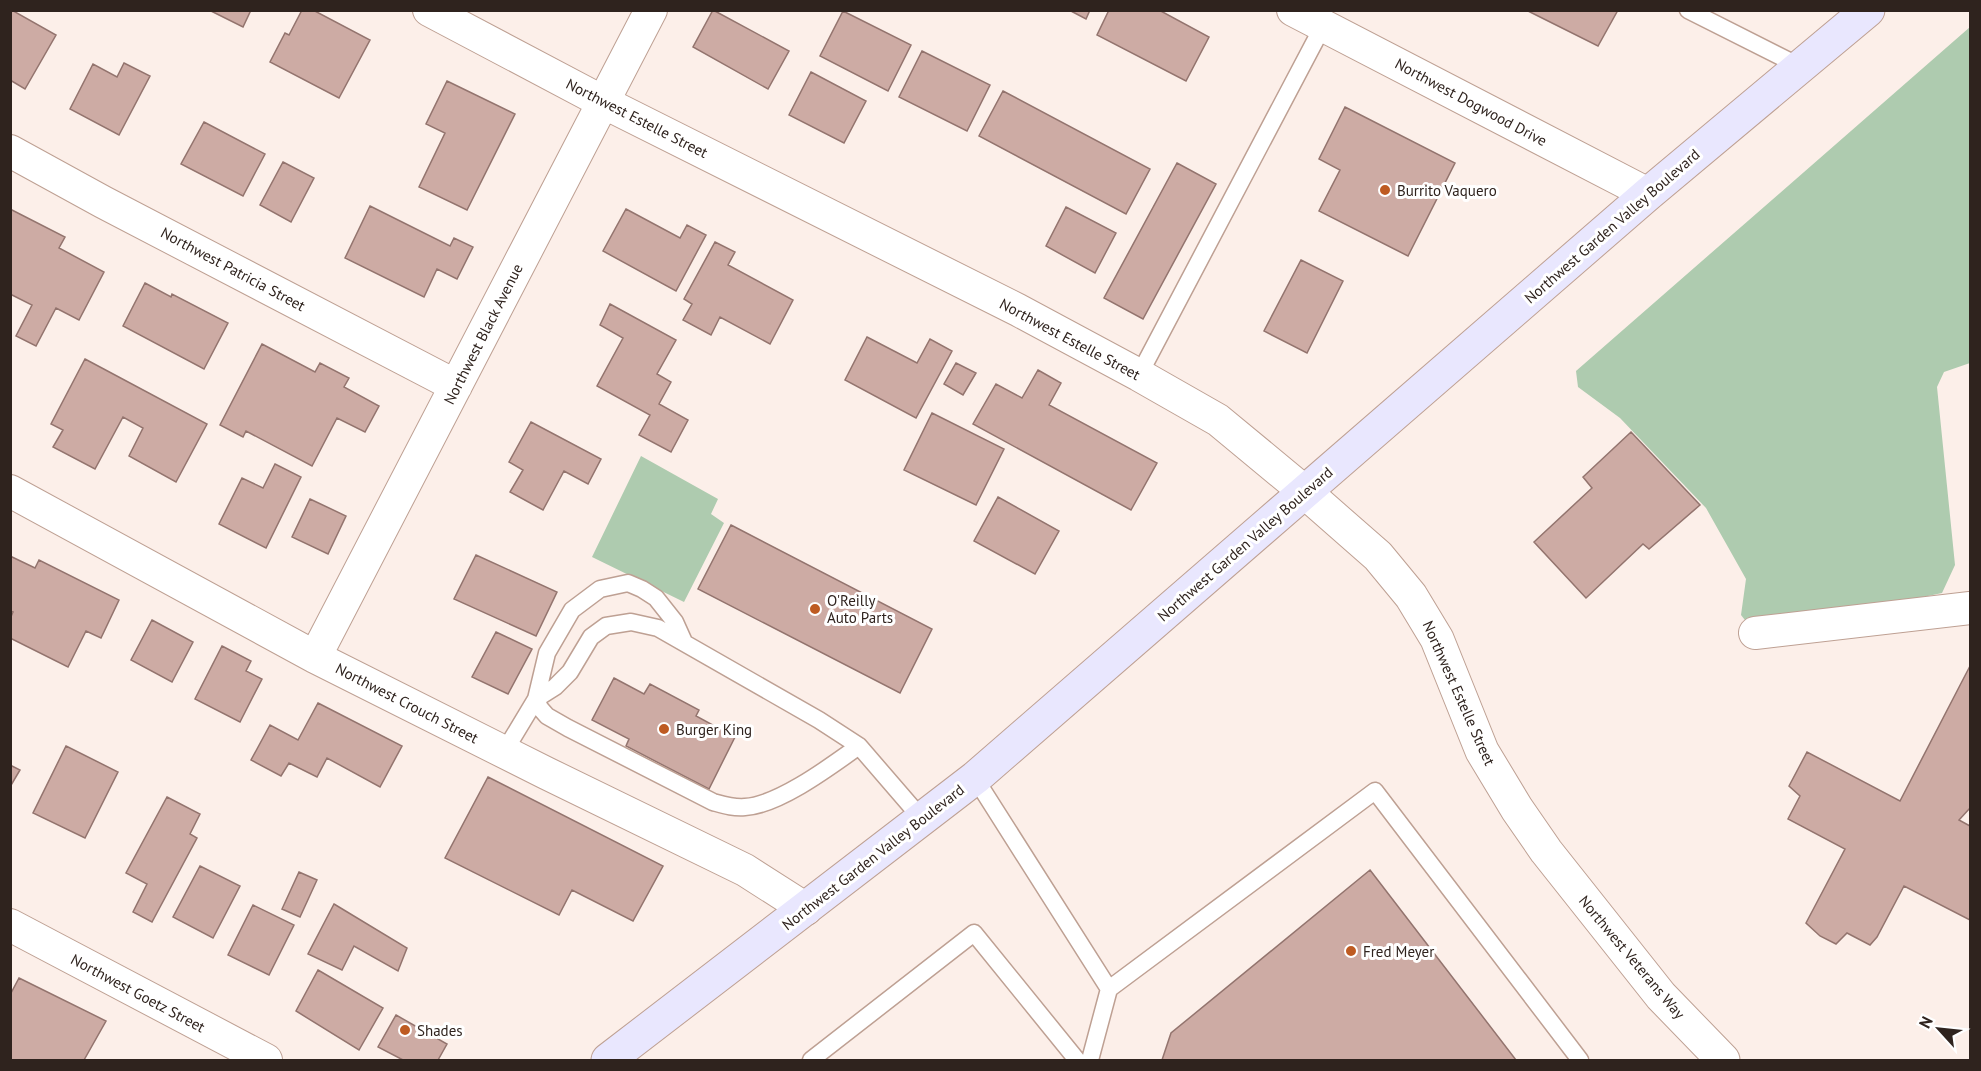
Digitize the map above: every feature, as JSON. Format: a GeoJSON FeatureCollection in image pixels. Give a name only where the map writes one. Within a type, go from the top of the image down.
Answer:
{"type":"FeatureCollection","features":[{"type":"Feature","properties":{"kind":"main road","name":"Northwest Garden Valley Boulevard"},"geometry":{"type":"LineString","coordinates":[[608,1060],[975,778],[1648,194],[1868,10]]}},
{"type":"Feature","properties":{"kind":"street","name":"Northwest Estelle Street"},"geometry":{"type":"LineString","coordinates":[[429,10],[603,102],[1007,304],[1218,420],[1378,556],[1411,596],[1437,639],[1482,751],[1546,851]]}},
{"type":"Feature","properties":{"kind":"street","name":"Northwest Black Avenue"},"geometry":{"type":"LineString","coordinates":[[315,657],[651,10]]}},
{"type":"Feature","properties":{"kind":"street","name":"Northwest Dogwood Drive"},"geometry":{"type":"LineString","coordinates":[[1294,11],[1648,194]]}},
{"type":"Feature","properties":{"kind":"street","name":"Northwest Patricia Street"},"geometry":{"type":"LineString","coordinates":[[10,151],[456,386]]}},
{"type":"Feature","properties":{"kind":"street","name":"Northwest Crouch Street"},"geometry":{"type":"LineString","coordinates":[[10,491],[315,657],[745,870],[806,909]]}},
{"type":"Feature","properties":{"kind":"street"},"geometry":{"type":"LineString","coordinates":[[1755,633],[1971,608]]}},
{"type":"Feature","properties":{"kind":"street","name":"Northwest Veterans Way"},"geometry":{"type":"LineString","coordinates":[[1546,851],[1661,996],[1723,1060]]}},
{"type":"Feature","properties":{"kind":"street","name":"Northwest Goetz Street"},"geometry":{"type":"LineString","coordinates":[[10,925],[266,1060]]}},
{"type":"Feature","properties":{"kind":"lane"},"geometry":{"type":"LineString","coordinates":[[1688,10],[1801,67]]}},
{"type":"Feature","properties":{"kind":"lane"},"geometry":{"type":"LineString","coordinates":[[1138,375],[1323,26]]}},
{"type":"Feature","properties":{"kind":"lane"},"geometry":{"type":"LineString","coordinates":[[504,752],[536,699],[547,653],[572,610],[600,589],[628,583],[642,589],[656,598],[675,622],[684,642]]}},
{"type":"Feature","properties":{"kind":"lane"},"geometry":{"type":"LineString","coordinates":[[536,699],[555,687],[570,672],[591,637],[606,626],[632,622],[658,628],[819,720],[859,746],[922,819]]}},
{"type":"Feature","properties":{"kind":"lane"},"geometry":{"type":"LineString","coordinates":[[536,699],[547,716],[568,728],[713,802],[733,807],[763,804],[814,777],[859,746]]}},
{"type":"Feature","properties":{"kind":"lane"},"geometry":{"type":"LineString","coordinates":[[975,778],[1109,989]]}},
{"type":"Feature","properties":{"kind":"lane"},"geometry":{"type":"LineString","coordinates":[[1089,1060],[1109,989],[1375,791],[1580,1060]]}},
{"type":"Feature","properties":{"kind":"lane"},"geometry":{"type":"LineString","coordinates":[[811,1060],[974,933],[1077,1060]]}},
{"type":"Feature","properties":{"kind":"green space"},"geometry":{"type":"Polygon","coordinates":[[[1970,27],[1970,363],[1944,372],[1937,387],[1955,565],[1942,593],[1755,633],[1741,615],[1746,579],[1706,508],[1620,418],[1578,387],[1576,371],[1970,27]]]}},
{"type":"Feature","properties":{"kind":"green space"},"geometry":{"type":"Polygon","coordinates":[[[641,456],[718,499],[711,514],[724,523],[684,602],[592,557],[641,456]]]}},
{"type":"Feature","properties":{"kind":"building"},"geometry":{"type":"Polygon","coordinates":[[[10,10],[16,10],[15,12],[56,35],[25,89],[10,80],[10,10]]]}},
{"type":"Feature","properties":{"kind":"building"},"geometry":{"type":"Polygon","coordinates":[[[209,10],[251,10],[243,27],[209,10]]]}},
{"type":"Feature","properties":{"kind":"building"},"geometry":{"type":"Polygon","coordinates":[[[302,10],[313,10],[370,40],[339,98],[270,62],[285,33],[289,35],[302,10]]]}},
{"type":"Feature","properties":{"kind":"building"},"geometry":{"type":"Polygon","coordinates":[[[713,10],[789,51],[768,89],[693,47],[713,10]]]}},
{"type":"Feature","properties":{"kind":"building"},"geometry":{"type":"Polygon","coordinates":[[[1069,10],[1090,10],[1086,19],[1069,10]]]}},
{"type":"Feature","properties":{"kind":"building"},"geometry":{"type":"Polygon","coordinates":[[[1109,10],[1159,10],[1209,37],[1186,81],[1097,35],[1109,10]]]}},
{"type":"Feature","properties":{"kind":"building"},"geometry":{"type":"Polygon","coordinates":[[[1526,10],[1618,10],[1598,46],[1526,10]]]}},
{"type":"Feature","properties":{"kind":"building"},"geometry":{"type":"Polygon","coordinates":[[[843,11],[911,45],[888,91],[820,56],[843,11]]]}},
{"type":"Feature","properties":{"kind":"building"},"geometry":{"type":"Polygon","coordinates":[[[922,51],[990,85],[967,131],[899,97],[922,51]]]}},
{"type":"Feature","properties":{"kind":"building"},"geometry":{"type":"Polygon","coordinates":[[[124,63],[150,76],[119,135],[70,109],[93,64],[117,77],[124,63]]]}},
{"type":"Feature","properties":{"kind":"building"},"geometry":{"type":"Polygon","coordinates":[[[811,72],[866,101],[844,143],[789,115],[811,72]]]}},
{"type":"Feature","properties":{"kind":"building"},"geometry":{"type":"Polygon","coordinates":[[[447,81],[515,114],[467,210],[419,187],[445,133],[426,124],[447,81]]]}},
{"type":"Feature","properties":{"kind":"building"},"geometry":{"type":"Polygon","coordinates":[[[1003,91],[1150,169],[1126,214],[979,136],[1003,91]]]}},
{"type":"Feature","properties":{"kind":"building","name":"Burrito Vaquero"},"geometry":{"type":"Polygon","coordinates":[[[1345,107],[1455,163],[1408,256],[1319,211],[1340,170],[1319,159],[1345,107]]]}},
{"type":"Feature","properties":{"kind":"building"},"geometry":{"type":"Polygon","coordinates":[[[204,122],[265,154],[243,196],[181,164],[204,122]]]}},
{"type":"Feature","properties":{"kind":"building"},"geometry":{"type":"Polygon","coordinates":[[[283,162],[314,178],[291,222],[260,205],[283,162]]]}},
{"type":"Feature","properties":{"kind":"building"},"geometry":{"type":"Polygon","coordinates":[[[1177,163],[1216,184],[1143,319],[1104,298],[1177,163]]]}},
{"type":"Feature","properties":{"kind":"building"},"geometry":{"type":"Polygon","coordinates":[[[370,206],[450,246],[454,238],[473,247],[457,279],[437,269],[424,297],[345,258],[370,206]]]}},
{"type":"Feature","properties":{"kind":"building"},"geometry":{"type":"Polygon","coordinates":[[[1066,207],[1116,233],[1095,273],[1046,246],[1066,207]]]}},
{"type":"Feature","properties":{"kind":"building"},"geometry":{"type":"Polygon","coordinates":[[[10,209],[65,237],[59,248],[104,272],[79,320],[56,308],[36,346],[16,336],[32,305],[10,294],[10,209]]]}},
{"type":"Feature","properties":{"kind":"building"},"geometry":{"type":"Polygon","coordinates":[[[626,209],[680,238],[687,225],[706,235],[676,291],[603,251],[626,209]]]}},
{"type":"Feature","properties":{"kind":"building"},"geometry":{"type":"Polygon","coordinates":[[[715,242],[735,252],[728,265],[793,300],[770,344],[720,317],[711,335],[683,320],[692,304],[684,299],[715,242]]]}},
{"type":"Feature","properties":{"kind":"building"},"geometry":{"type":"Polygon","coordinates":[[[1301,260],[1343,281],[1307,353],[1264,331],[1301,260]]]}},
{"type":"Feature","properties":{"kind":"building"},"geometry":{"type":"Polygon","coordinates":[[[145,283],[171,297],[172,294],[228,323],[204,369],[123,326],[145,283]]]}},
{"type":"Feature","properties":{"kind":"building"},"geometry":{"type":"Polygon","coordinates":[[[610,304],[676,340],[657,374],[671,382],[659,404],[688,420],[671,452],[639,435],[650,415],[597,386],[623,338],[600,325],[610,304]]]}},
{"type":"Feature","properties":{"kind":"building"},"geometry":{"type":"Polygon","coordinates":[[[867,337],[917,363],[930,339],[952,351],[916,418],[845,380],[867,337]]]}},
{"type":"Feature","properties":{"kind":"building"},"geometry":{"type":"Polygon","coordinates":[[[262,344],[315,372],[320,363],[349,378],[344,387],[379,406],[365,432],[337,418],[312,466],[246,431],[243,437],[220,425],[262,344]]]}},
{"type":"Feature","properties":{"kind":"building"},"geometry":{"type":"Polygon","coordinates":[[[85,359],[207,424],[176,482],[129,456],[143,428],[123,417],[95,469],[53,447],[63,430],[51,424],[85,359]]]}},
{"type":"Feature","properties":{"kind":"building"},"geometry":{"type":"Polygon","coordinates":[[[956,363],[976,373],[963,395],[944,384],[956,363]]]}},
{"type":"Feature","properties":{"kind":"building"},"geometry":{"type":"Polygon","coordinates":[[[1038,370],[1061,383],[1049,405],[1157,463],[1131,510],[973,424],[996,384],[1022,398],[1038,370]]]}},
{"type":"Feature","properties":{"kind":"building"},"geometry":{"type":"Polygon","coordinates":[[[932,413],[1004,449],[976,505],[904,470],[932,413]]]}},
{"type":"Feature","properties":{"kind":"building"},"geometry":{"type":"Polygon","coordinates":[[[531,422],[601,459],[588,484],[564,471],[543,510],[510,492],[523,470],[509,462],[531,422]]]}},
{"type":"Feature","properties":{"kind":"building"},"geometry":{"type":"Polygon","coordinates":[[[1631,432],[1700,505],[1649,549],[1643,544],[1586,598],[1534,542],[1592,488],[1583,477],[1631,432]]]}},
{"type":"Feature","properties":{"kind":"building"},"geometry":{"type":"Polygon","coordinates":[[[275,464],[301,477],[266,548],[219,524],[242,478],[263,488],[275,464]]]}},
{"type":"Feature","properties":{"kind":"building"},"geometry":{"type":"Polygon","coordinates":[[[998,497],[1059,531],[1035,574],[974,541],[998,497]]]}},
{"type":"Feature","properties":{"kind":"building"},"geometry":{"type":"Polygon","coordinates":[[[310,499],[346,516],[328,554],[292,537],[310,499]]]}},
{"type":"Feature","properties":{"kind":"building","name":"O'Reilly Auto Parts"},"geometry":{"type":"Polygon","coordinates":[[[731,525],[932,629],[900,693],[698,589],[731,525]]]}},
{"type":"Feature","properties":{"kind":"building"},"geometry":{"type":"Polygon","coordinates":[[[476,555],[557,592],[536,636],[454,599],[476,555]]]}},
{"type":"Feature","properties":{"kind":"building"},"geometry":{"type":"Polygon","coordinates":[[[10,556],[35,568],[39,560],[119,600],[101,638],[86,631],[68,667],[10,638],[10,619],[13,612],[10,611],[10,556]]]}},
{"type":"Feature","properties":{"kind":"building"},"geometry":{"type":"Polygon","coordinates":[[[152,620],[193,642],[172,682],[131,660],[152,620]]]}},
{"type":"Feature","properties":{"kind":"building"},"geometry":{"type":"Polygon","coordinates":[[[496,632],[532,649],[508,694],[472,677],[496,632]]]}},
{"type":"Feature","properties":{"kind":"building"},"geometry":{"type":"Polygon","coordinates":[[[222,646],[251,661],[246,671],[262,679],[240,722],[195,699],[222,646]]]}},
{"type":"Feature","properties":{"kind":"building"},"geometry":{"type":"Polygon","coordinates":[[[1970,666],[1970,808],[1959,820],[1970,826],[1970,920],[1904,886],[1877,937],[1870,945],[1847,933],[1836,944],[1820,936],[1806,923],[1845,849],[1788,819],[1800,796],[1789,786],[1807,752],[1900,801],[1970,666]]]}},
{"type":"Feature","properties":{"kind":"building","name":"Burger King"},"geometry":{"type":"Polygon","coordinates":[[[614,678],[644,694],[650,684],[699,710],[696,716],[735,737],[709,789],[626,746],[629,739],[592,720],[614,678]]]}},
{"type":"Feature","properties":{"kind":"building"},"geometry":{"type":"Polygon","coordinates":[[[318,703],[402,746],[380,787],[327,758],[317,777],[289,763],[281,776],[251,760],[270,725],[298,740],[318,703]]]}},
{"type":"Feature","properties":{"kind":"building"},"geometry":{"type":"Polygon","coordinates":[[[66,746],[118,772],[85,838],[33,813],[66,746]]]}},
{"type":"Feature","properties":{"kind":"building"},"geometry":{"type":"Polygon","coordinates":[[[10,765],[20,770],[10,787],[10,765]]]}},
{"type":"Feature","properties":{"kind":"building"},"geometry":{"type":"Polygon","coordinates":[[[488,777],[663,866],[633,921],[572,890],[559,915],[445,858],[488,777]]]}},
{"type":"Feature","properties":{"kind":"building"},"geometry":{"type":"Polygon","coordinates":[[[167,797],[200,814],[190,834],[197,838],[152,922],[133,912],[147,884],[126,873],[167,797]]]}},
{"type":"Feature","properties":{"kind":"building"},"geometry":{"type":"Polygon","coordinates":[[[200,866],[240,886],[213,938],[173,917],[200,866]]]}},
{"type":"Feature","properties":{"kind":"building","name":"Fred Meyer"},"geometry":{"type":"Polygon","coordinates":[[[1370,870],[1516,1060],[1162,1060],[1171,1033],[1370,870]]]}},
{"type":"Feature","properties":{"kind":"building"},"geometry":{"type":"Polygon","coordinates":[[[299,872],[317,880],[300,917],[282,909],[299,872]]]}},
{"type":"Feature","properties":{"kind":"building"},"geometry":{"type":"Polygon","coordinates":[[[334,904],[407,948],[398,971],[354,946],[342,970],[308,954],[334,904]]]}},
{"type":"Feature","properties":{"kind":"building"},"geometry":{"type":"Polygon","coordinates":[[[253,905],[294,925],[269,975],[228,955],[253,905]]]}},
{"type":"Feature","properties":{"kind":"building"},"geometry":{"type":"Polygon","coordinates":[[[318,970],[383,1008],[359,1050],[296,1011],[318,970]]]}},
{"type":"Feature","properties":{"kind":"building"},"geometry":{"type":"Polygon","coordinates":[[[19,978],[106,1021],[84,1060],[10,1060],[10,995],[19,978]]]}},
{"type":"Feature","properties":{"kind":"building","name":"Shades"},"geometry":{"type":"Polygon","coordinates":[[[396,1015],[447,1044],[438,1060],[403,1060],[378,1047],[396,1015]]]}},
{"type":"Feature","properties":{"kind":"place","name":"Burrito Vaquero"},"geometry":{"type":"Point","coordinates":[1385,190]}},
{"type":"Feature","properties":{"kind":"place","name":"O'Reilly Auto Parts"},"geometry":{"type":"Point","coordinates":[815,609]}},
{"type":"Feature","properties":{"kind":"place","name":"Burger King"},"geometry":{"type":"Point","coordinates":[664,729]}},
{"type":"Feature","properties":{"kind":"place","name":"Fred Meyer"},"geometry":{"type":"Point","coordinates":[1351,951]}},
{"type":"Feature","properties":{"kind":"place","name":"Shades"},"geometry":{"type":"Point","coordinates":[405,1030]}}]}
